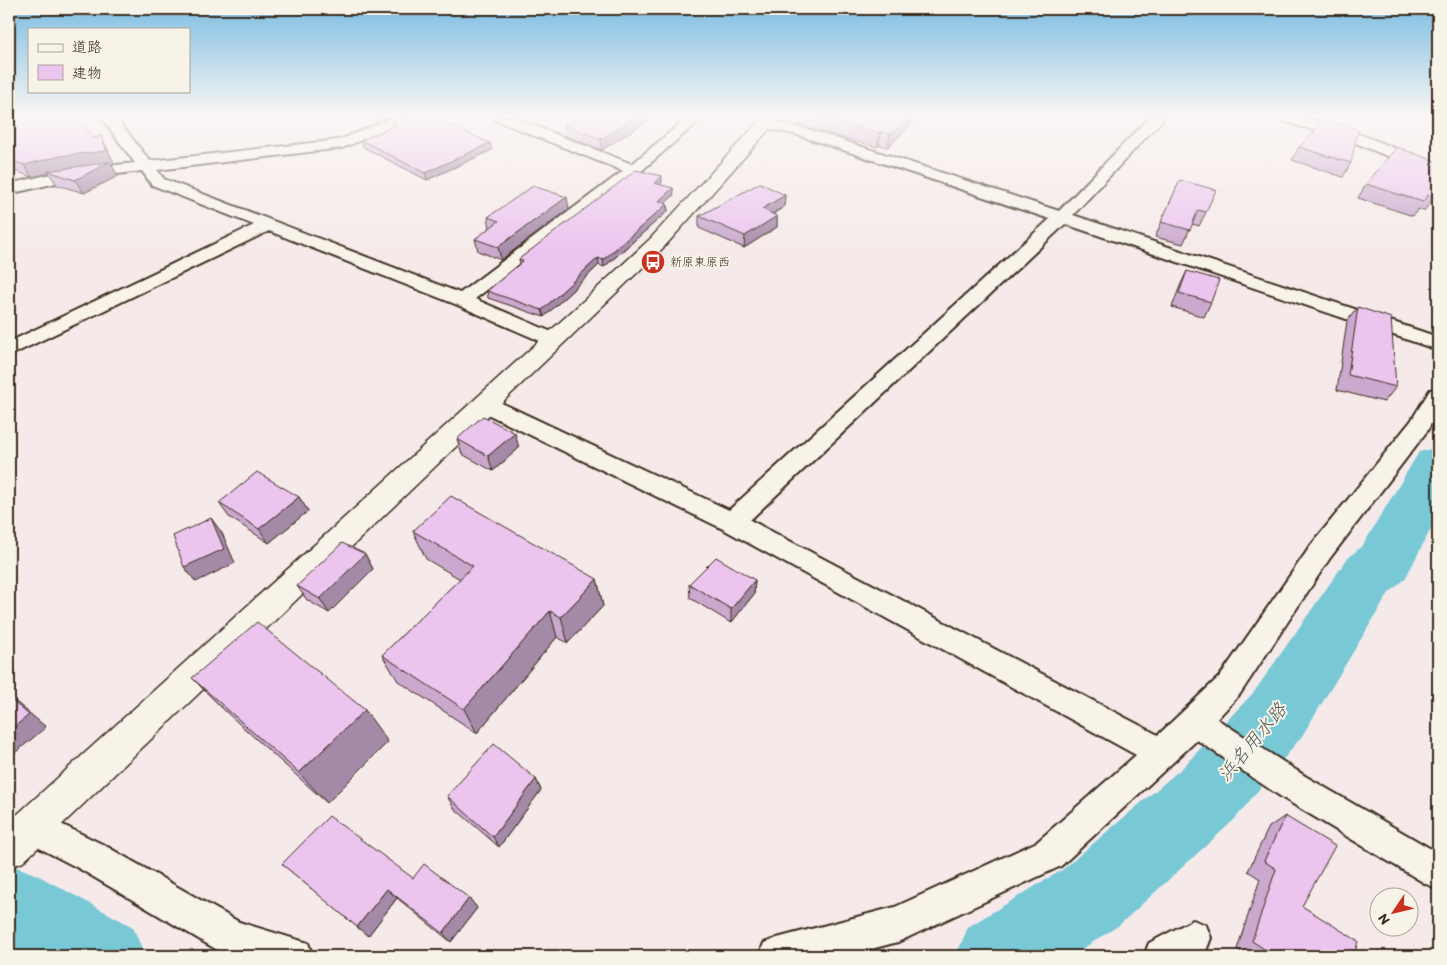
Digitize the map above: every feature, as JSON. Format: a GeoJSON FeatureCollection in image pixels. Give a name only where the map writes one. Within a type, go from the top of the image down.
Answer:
{"type":"FeatureCollection","features":[{"type":"Feature","properties":{"kind":"street"},"geometry":{"type":"LineString","coordinates":[[142,162],[158,182],[462,300],[554,340]]}},
{"type":"Feature","properties":{"kind":"street"},"geometry":{"type":"LineString","coordinates":[[9,189],[69,175],[172,162]]}},
{"type":"Feature","properties":{"kind":"street"},"geometry":{"type":"LineString","coordinates":[[614,162],[634,170]]}},
{"type":"Feature","properties":{"kind":"street"},"geometry":{"type":"LineString","coordinates":[[462,300],[643,162]]}},
{"type":"Feature","properties":{"kind":"street"},"geometry":{"type":"LineString","coordinates":[[20,837],[487,405],[656,243],[725,162]]}},
{"type":"Feature","properties":{"kind":"street"},"geometry":{"type":"LineString","coordinates":[[894,162],[1438,344]]}},
{"type":"Feature","properties":{"kind":"street"},"geometry":{"type":"LineString","coordinates":[[732,522],[1062,217],[1115,162]]}},
{"type":"Feature","properties":{"kind":"street"},"geometry":{"type":"LineString","coordinates":[[1414,162],[1438,172]]}},
{"type":"Feature","properties":{"kind":"street"},"geometry":{"type":"LineString","coordinates":[[9,350],[270,224]]}},
{"type":"Feature","properties":{"kind":"street"},"geometry":{"type":"LineString","coordinates":[[777,956],[898,924],[1049,854],[1195,722],[1230,685],[1321,552],[1419,426],[1438,395]]}},
{"type":"Feature","properties":{"kind":"street"},"geometry":{"type":"LineString","coordinates":[[487,405],[732,522],[1160,752]]}},
{"type":"Feature","properties":{"kind":"street"},"geometry":{"type":"LineString","coordinates":[[1195,722],[1294,787],[1438,872]]}},
{"type":"Feature","properties":{"kind":"street"},"geometry":{"type":"LineString","coordinates":[[20,837],[92,857],[232,938],[295,956]]}},
{"type":"Feature","properties":{"kind":"street"},"geometry":{"type":"LineString","coordinates":[[1162,956],[1194,938]]}},
{"type":"Feature","properties":{"kind":"building"},"geometry":{"type":"Polygon","coordinates":[[[15,162],[36,162],[24,165],[15,162]]]}},
{"type":"Feature","properties":{"kind":"building"},"geometry":{"type":"Polygon","coordinates":[[[110,162],[110,162],[75,180],[48,171],[110,162]]]}},
{"type":"Feature","properties":{"kind":"building"},"geometry":{"type":"Polygon","coordinates":[[[404,162],[449,162],[425,173],[404,162]]]}},
{"type":"Feature","properties":{"kind":"building"},"geometry":{"type":"Polygon","coordinates":[[[1384,162],[1438,162],[1438,191],[1433,197],[1428,195],[1423,202],[1366,184],[1384,162]]]}},
{"type":"Feature","properties":{"kind":"building"},"geometry":{"type":"Polygon","coordinates":[[[636,170],[662,176],[654,183],[673,188],[659,201],[667,204],[603,260],[598,258],[542,310],[487,291],[523,261],[519,259],[636,170]]]}},
{"type":"Feature","properties":{"kind":"building"},"geometry":{"type":"Polygon","coordinates":[[[1180,180],[1216,190],[1206,212],[1198,210],[1190,230],[1161,222],[1180,180]]]}},
{"type":"Feature","properties":{"kind":"building"},"geometry":{"type":"Polygon","coordinates":[[[760,183],[785,195],[762,209],[777,216],[745,236],[699,216],[760,183]]]}},
{"type":"Feature","properties":{"kind":"building"},"geometry":{"type":"Polygon","coordinates":[[[533,186],[567,197],[498,247],[475,239],[499,221],[488,217],[533,186]]]}},
{"type":"Feature","properties":{"kind":"building"},"geometry":{"type":"Polygon","coordinates":[[[1187,271],[1219,280],[1211,302],[1179,293],[1187,271]]]}},
{"type":"Feature","properties":{"kind":"building"},"geometry":{"type":"Polygon","coordinates":[[[1358,307],[1391,318],[1396,387],[1348,375],[1358,307]]]}},
{"type":"Feature","properties":{"kind":"building"},"geometry":{"type":"Polygon","coordinates":[[[483,416],[515,433],[488,456],[457,439],[483,416]]]}},
{"type":"Feature","properties":{"kind":"building"},"geometry":{"type":"Polygon","coordinates":[[[257,472],[299,497],[259,529],[219,503],[257,472]]]}},
{"type":"Feature","properties":{"kind":"building"},"geometry":{"type":"Polygon","coordinates":[[[451,496],[597,579],[561,617],[550,611],[464,709],[382,655],[473,566],[413,531],[451,496]]]}},
{"type":"Feature","properties":{"kind":"building"},"geometry":{"type":"Polygon","coordinates":[[[211,518],[224,549],[184,567],[173,536],[211,518]]]}},
{"type":"Feature","properties":{"kind":"building"},"geometry":{"type":"Polygon","coordinates":[[[342,543],[365,554],[320,599],[297,586],[342,543]]]}},
{"type":"Feature","properties":{"kind":"building"},"geometry":{"type":"Polygon","coordinates":[[[716,557],[755,580],[731,609],[689,584],[716,557]]]}},
{"type":"Feature","properties":{"kind":"building"},"geometry":{"type":"Polygon","coordinates":[[[257,622],[365,710],[299,773],[192,678],[257,622]]]}},
{"type":"Feature","properties":{"kind":"building"},"geometry":{"type":"Polygon","coordinates":[[[9,698],[29,715],[9,731],[9,698]]]}},
{"type":"Feature","properties":{"kind":"building"},"geometry":{"type":"Polygon","coordinates":[[[494,744],[536,779],[493,837],[447,796],[494,744]]]}},
{"type":"Feature","properties":{"kind":"building"},"geometry":{"type":"Polygon","coordinates":[[[329,816],[413,878],[424,864],[469,898],[443,933],[387,889],[357,927],[282,864],[329,816]]]}},
{"type":"Feature","properties":{"kind":"building"},"geometry":{"type":"Polygon","coordinates":[[[1285,816],[1335,846],[1302,906],[1358,941],[1354,956],[1275,956],[1252,941],[1276,869],[1264,861],[1285,816]]]}},
{"type":"Feature","properties":{"kind":"waterway","name":"浜名用水路"},"geometry":{"type":"LineString","coordinates":[[997,956],[1090,898],[1208,794],[1278,714],[1368,576],[1384,562],[1438,466]]}},
{"type":"Feature","properties":{"kind":"waterway","name":"浜名用水路"},"geometry":{"type":"LineString","coordinates":[[9,903],[104,956]]}},
{"type":"Feature","properties":{"kind":"place","name":"新原東原西"},"geometry":{"type":"Point","coordinates":[653,262]}}]}
